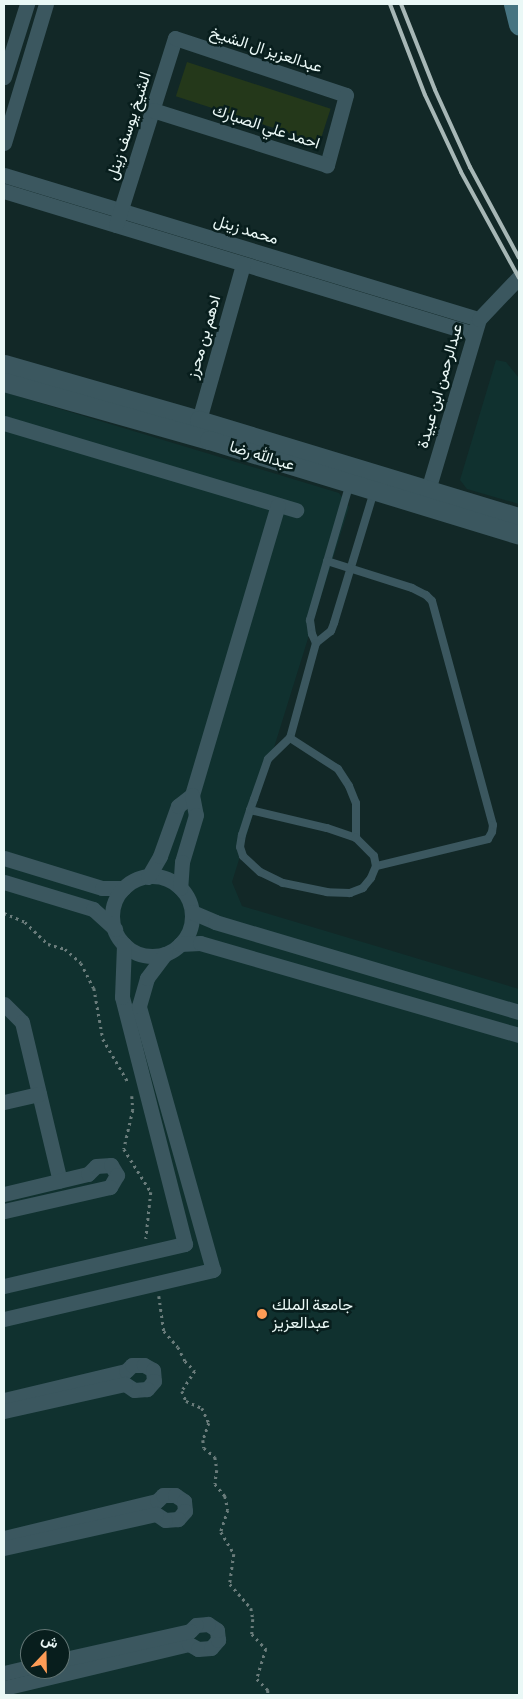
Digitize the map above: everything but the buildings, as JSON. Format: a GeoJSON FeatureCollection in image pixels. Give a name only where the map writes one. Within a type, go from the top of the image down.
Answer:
{"type":"FeatureCollection","features":[{"type":"Feature","properties":{"kind":"main road"},"geometry":{"type":"LineString","coordinates":[[514,4],[519,24]]}},
{"type":"Feature","properties":{"kind":"street"},"geometry":{"type":"LineString","coordinates":[[4,77],[27,4]]}},
{"type":"Feature","properties":{"kind":"street"},"geometry":{"type":"LineString","coordinates":[[4,143],[46,4]]}},
{"type":"Feature","properties":{"kind":"street","name":"عبدالعزيز ال الشيخ"},"geometry":{"type":"LineString","coordinates":[[175,38],[346,95]]}},
{"type":"Feature","properties":{"kind":"street","name":"الشيخ يوسف زينل"},"geometry":{"type":"LineString","coordinates":[[118,218],[175,38]]}},
{"type":"Feature","properties":{"kind":"street","name":"احمد علي الصبارك"},"geometry":{"type":"LineString","coordinates":[[153,110],[327,165],[346,95]]}},
{"type":"Feature","properties":{"kind":"street","name":"محمد زينل"},"geometry":{"type":"LineString","coordinates":[[4,175],[243,264],[474,334]]}},
{"type":"Feature","properties":{"kind":"street","name":"محمد زينل"},"geometry":{"type":"LineString","coordinates":[[4,191],[118,218],[478,318]]}},
{"type":"Feature","properties":{"kind":"street","name":"ادهم بن محرز"},"geometry":{"type":"LineString","coordinates":[[199,420],[243,264]]}},
{"type":"Feature","properties":{"kind":"street","name":"عبدالرحمن ابن عبيدة"},"geometry":{"type":"LineString","coordinates":[[428,490],[478,318],[519,278]]}},
{"type":"Feature","properties":{"kind":"street","name":"عبدالله رضا"},"geometry":{"type":"LineString","coordinates":[[4,364],[199,420],[519,517]]}},
{"type":"Feature","properties":{"kind":"street","name":"عبدالله رضا"},"geometry":{"type":"LineString","coordinates":[[4,382],[209,440],[519,536]]}},
{"type":"Feature","properties":{"kind":"street"},"geometry":{"type":"LineString","coordinates":[[4,423],[296,510]]}},
{"type":"Feature","properties":{"kind":"street"},"geometry":{"type":"LineString","coordinates":[[180,888],[182,862],[196,815],[192,794],[278,505]]}},
{"type":"Feature","properties":{"kind":"street"},"geometry":{"type":"LineString","coordinates":[[148,877],[160,856],[178,806],[192,794]]}},
{"type":"Feature","properties":{"kind":"street"},"geometry":{"type":"LineString","coordinates":[[4,858],[102,888],[124,888]]}},
{"type":"Feature","properties":{"kind":"street"},"geometry":{"type":"LineString","coordinates":[[4,1319],[213,1270],[139,1006],[146,978],[165,954],[180,944],[190,929],[192,912],[186,895],[180,888],[165,879],[148,877],[131,883],[124,888],[114,903],[112,921],[114,929]]}},
{"type":"Feature","properties":{"kind":"street"},"geometry":{"type":"LineString","coordinates":[[4,882],[93,908],[131,950],[148,956],[165,954]]}},
{"type":"Feature","properties":{"kind":"street"},"geometry":{"type":"LineString","coordinates":[[192,912],[215,922],[519,1012]]}},
{"type":"Feature","properties":{"kind":"street"},"geometry":{"type":"LineString","coordinates":[[180,944],[200,943],[519,1035]]}},
{"type":"Feature","properties":{"kind":"street"},"geometry":{"type":"LineString","coordinates":[[4,1286],[186,1244],[122,997],[124,944]]}},
{"type":"Feature","properties":{"kind":"street"},"geometry":{"type":"LineString","coordinates":[[4,1004],[22,1022],[60,1181]]}},
{"type":"Feature","properties":{"kind":"street"},"geometry":{"type":"LineString","coordinates":[[4,1102],[39,1094]]}},
{"type":"Feature","properties":{"kind":"street"},"geometry":{"type":"LineString","coordinates":[[4,1194],[88,1174],[96,1166],[111,1166],[117,1175],[110,1187],[4,1211]]}},
{"type":"Feature","properties":{"kind":"street"},"geometry":{"type":"LineString","coordinates":[[4,1400],[126,1372],[132,1365],[144,1365],[153,1370],[154,1380],[147,1389],[134,1390],[125,1384],[4,1411]]}},
{"type":"Feature","properties":{"kind":"street"},"geometry":{"type":"LineString","coordinates":[[4,1538],[158,1502],[163,1495],[175,1495],[184,1500],[185,1511],[178,1519],[165,1520],[156,1514],[4,1548]]}},
{"type":"Feature","properties":{"kind":"street"},"geometry":{"type":"LineString","coordinates":[[70,1658],[190,1631],[196,1625],[208,1624],[217,1630],[218,1640],[211,1648],[198,1649],[189,1644],[70,1672]]}},
{"type":"Feature","properties":{"kind":"street"},"geometry":{"type":"LineString","coordinates":[[4,1673],[20,1669]]}},
{"type":"Feature","properties":{"kind":"street"},"geometry":{"type":"LineString","coordinates":[[4,1688],[42,1679]]}},
{"type":"Feature","properties":{"kind":"lane"},"geometry":{"type":"LineString","coordinates":[[316,643],[312,634],[310,620],[350,483]]}},
{"type":"Feature","properties":{"kind":"lane"},"geometry":{"type":"LineString","coordinates":[[250,810],[327,828],[356,838],[374,856],[376,866],[371,878],[363,888],[350,893],[327,892],[283,883],[260,872],[243,856],[240,847],[250,810],[268,759],[290,738],[316,643],[331,631],[374,491]]}},
{"type":"Feature","properties":{"kind":"lane"},"geometry":{"type":"LineString","coordinates":[[327,561],[412,588],[426,594],[432,601],[493,825],[488,839],[376,866]]}},
{"type":"Feature","properties":{"kind":"lane"},"geometry":{"type":"LineString","coordinates":[[290,738],[338,769],[349,786],[356,803],[356,838]]}},
{"type":"Feature","properties":{"kind":"shaded area"},"geometry":{"type":"Polygon","coordinates":[[[496,360],[506,362],[519,378],[519,504],[467,489],[460,480],[496,360]]]}},
{"type":"Feature","properties":{"kind":"shaded area","name":"جامعة الملك عبدالعزيز"},"geometry":{"type":"Polygon","coordinates":[[[4,392],[339,493],[349,507],[232,882],[242,906],[519,989],[519,1695],[4,1695],[4,392]]]}},
{"type":"Feature","properties":{"kind":"green space"},"geometry":{"type":"Polygon","coordinates":[[[187,62],[331,109],[319,143],[176,96],[187,62]]]}},
{"type":"Feature","properties":{"kind":"railway"},"geometry":{"type":"LineString","coordinates":[[390,4],[425,95],[461,172],[519,278]]}},
{"type":"Feature","properties":{"kind":"railway"},"geometry":{"type":"LineString","coordinates":[[401,4],[435,90],[470,167],[519,258]]}},
{"type":"Feature","properties":{"kind":"place","name":"جامعة الملك عبدالعزيز"},"geometry":{"type":"Point","coordinates":[262,1314]}}]}
